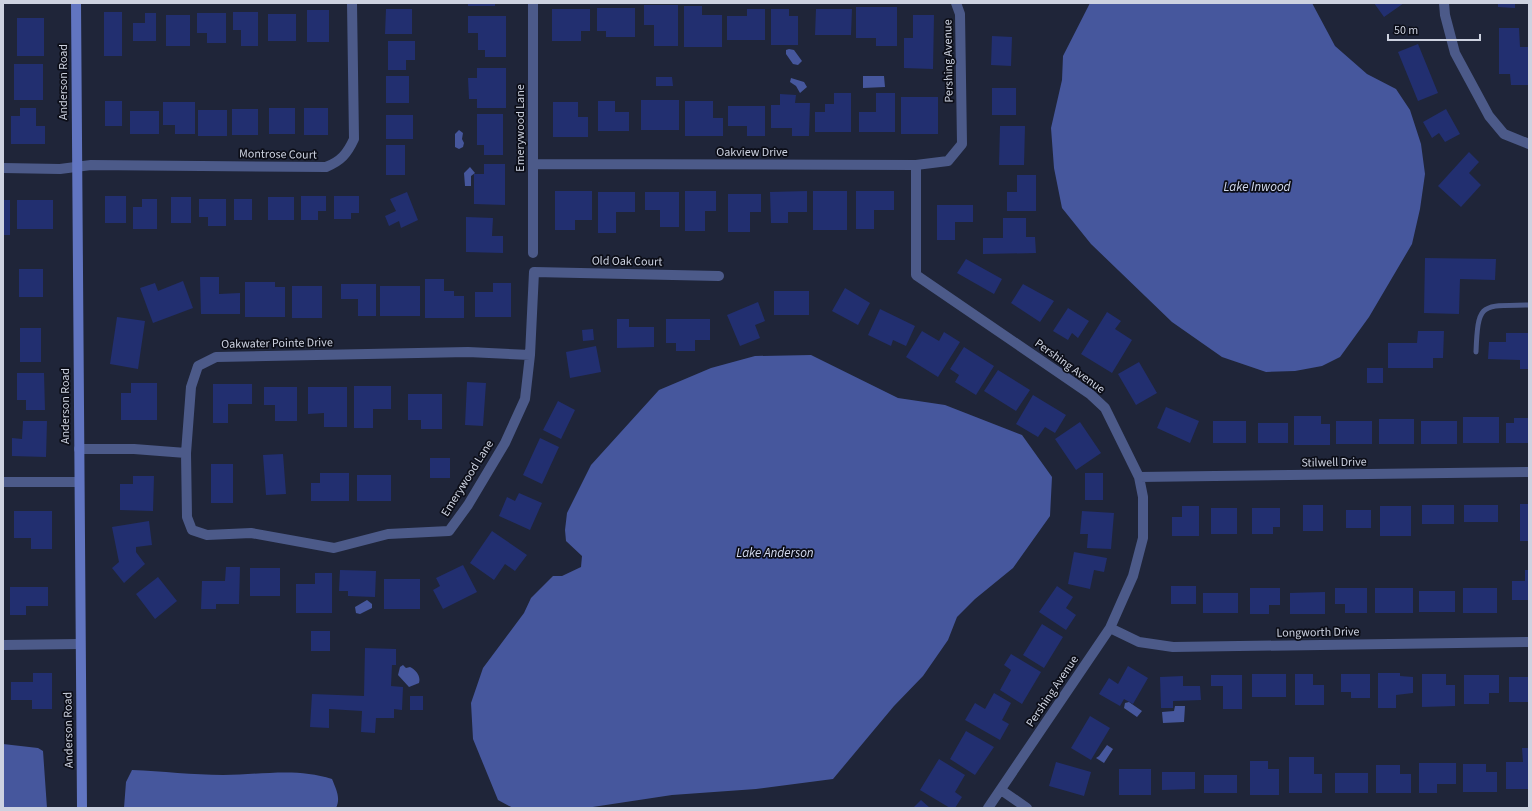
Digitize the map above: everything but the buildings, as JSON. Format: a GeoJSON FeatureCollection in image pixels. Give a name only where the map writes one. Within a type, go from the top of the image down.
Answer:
{"type":"FeatureCollection","features":[{"type":"Feature","properties":{"kind":"street","name":"Anderson Road"},"geometry":{"type":"LineString","coordinates":[[76,3],[82,808]]}},
{"type":"Feature","properties":{"kind":"street","name":"Montrose Court"},"geometry":{"type":"LineString","coordinates":[[3,168],[60,169],[91,165],[326,167],[337,163],[348,153],[354,139],[352,3]]}},
{"type":"Feature","properties":{"kind":"street","name":"Emerywood Lane"},"geometry":{"type":"LineString","coordinates":[[533,3],[533,253]]}},
{"type":"Feature","properties":{"kind":"street","name":"Pershing Avenue"},"geometry":{"type":"LineString","coordinates":[[956,3],[960,14],[962,144]]}},
{"type":"Feature","properties":{"kind":"street"},"geometry":{"type":"LineString","coordinates":[[1444,3],[1445,15],[1456,53],[1489,116],[1504,134],[1529,144]]}},
{"type":"Feature","properties":{"kind":"street","name":"Oakview Drive"},"geometry":{"type":"LineString","coordinates":[[534,164],[916,165],[948,161],[962,144]]}},
{"type":"Feature","properties":{"kind":"street","name":"Pershing Avenue"},"geometry":{"type":"LineString","coordinates":[[916,165],[916,275],[1095,399],[1105,408],[1139,477],[1142,497],[1142,538],[1133,576],[1110,628],[988,808]]}},
{"type":"Feature","properties":{"kind":"street","name":"Emerywood Lane"},"geometry":{"type":"LineString","coordinates":[[186,453],[187,517],[192,530],[207,535],[251,533],[334,548],[388,534],[449,530],[468,505],[501,449],[525,399],[530,355],[534,272]]}},
{"type":"Feature","properties":{"kind":"street","name":"Old Oak Court"},"geometry":{"type":"LineString","coordinates":[[534,272],[719,276]]}},
{"type":"Feature","properties":{"kind":"street","name":"Oakwater Pointe Drive"},"geometry":{"type":"LineString","coordinates":[[186,453],[191,387],[198,366],[216,356],[468,352],[530,355]]}},
{"type":"Feature","properties":{"kind":"street"},"geometry":{"type":"LineString","coordinates":[[79,449],[134,449],[186,453]]}},
{"type":"Feature","properties":{"kind":"street","name":"Stilwell Drive"},"geometry":{"type":"LineString","coordinates":[[1139,477],[1529,472]]}},
{"type":"Feature","properties":{"kind":"street"},"geometry":{"type":"LineString","coordinates":[[3,482],[79,482]]}},
{"type":"Feature","properties":{"kind":"street","name":"Longworth Drive"},"geometry":{"type":"LineString","coordinates":[[1110,628],[1139,642],[1173,647],[1529,642]]}},
{"type":"Feature","properties":{"kind":"street"},"geometry":{"type":"LineString","coordinates":[[3,645],[80,644]]}},
{"type":"Feature","properties":{"kind":"street"},"geometry":{"type":"LineString","coordinates":[[1001,790],[1028,808]]}},
{"type":"Feature","properties":{"kind":"lane"},"geometry":{"type":"LineString","coordinates":[[1476,352],[1477,324],[1484,310],[1491,306],[1529,305]]}},
{"type":"Feature","properties":{"kind":"water","name":"Lake Inwood"},"geometry":{"type":"Polygon","coordinates":[[[1090,3],[1312,3],[1335,46],[1367,74],[1396,89],[1410,110],[1421,144],[1425,174],[1420,209],[1412,244],[1369,317],[1340,357],[1322,366],[1295,371],[1266,372],[1222,357],[1172,322],[1091,244],[1062,208],[1054,168],[1051,128],[1062,80],[1063,56],[1090,3]]]}},
{"type":"Feature","properties":{"kind":"water"},"geometry":{"type":"Polygon","coordinates":[[[786,50],[794,50],[802,61],[798,65],[793,64],[786,54],[786,50]]]}},
{"type":"Feature","properties":{"kind":"water"},"geometry":{"type":"Polygon","coordinates":[[[863,76],[884,76],[885,87],[863,88],[863,76]]]}},
{"type":"Feature","properties":{"kind":"water"},"geometry":{"type":"Polygon","coordinates":[[[791,78],[804,82],[807,87],[800,93],[796,86],[790,82],[791,78]]]}},
{"type":"Feature","properties":{"kind":"water"},"geometry":{"type":"Polygon","coordinates":[[[459,130],[463,133],[462,139],[464,143],[463,147],[459,149],[455,147],[455,134],[459,130]]]}},
{"type":"Feature","properties":{"kind":"water"},"geometry":{"type":"Polygon","coordinates":[[[470,167],[475,173],[471,176],[471,186],[465,186],[464,173],[470,167]]]}},
{"type":"Feature","properties":{"kind":"water","name":"Lake Anderson"},"geometry":{"type":"Polygon","coordinates":[[[811,355],[898,398],[945,405],[1022,435],[1052,477],[1050,516],[1013,568],[975,599],[957,617],[948,640],[923,676],[894,706],[833,779],[756,789],[672,795],[586,808],[513,808],[498,800],[473,739],[471,703],[483,668],[524,613],[531,598],[553,576],[562,576],[581,567],[582,556],[566,541],[565,530],[567,513],[591,465],[659,390],[711,368],[755,356],[811,355]]]}},
{"type":"Feature","properties":{"kind":"water"},"geometry":{"type":"Polygon","coordinates":[[[367,600],[372,604],[372,608],[360,614],[356,613],[355,607],[367,600]]]}},
{"type":"Feature","properties":{"kind":"water"},"geometry":{"type":"Polygon","coordinates":[[[403,665],[406,668],[410,667],[416,672],[419,676],[419,683],[409,687],[398,675],[400,667],[403,665]]]}},
{"type":"Feature","properties":{"kind":"water"},"geometry":{"type":"Polygon","coordinates":[[[1129,702],[1142,711],[1137,717],[1124,708],[1125,703],[1129,702]]]}},
{"type":"Feature","properties":{"kind":"water"},"geometry":{"type":"Polygon","coordinates":[[[1175,706],[1185,706],[1184,722],[1163,723],[1162,712],[1174,711],[1175,706]]]}},
{"type":"Feature","properties":{"kind":"water"},"geometry":{"type":"Polygon","coordinates":[[[3,744],[38,748],[43,751],[47,808],[3,808],[3,744]]]}},
{"type":"Feature","properties":{"kind":"water"},"geometry":{"type":"Polygon","coordinates":[[[1107,745],[1113,749],[1104,763],[1096,758],[1107,745]]]}},
{"type":"Feature","properties":{"kind":"water"},"geometry":{"type":"Polygon","coordinates":[[[132,770],[212,775],[278,772],[305,773],[332,779],[338,801],[336,808],[124,808],[126,782],[132,770]]]}}]}
